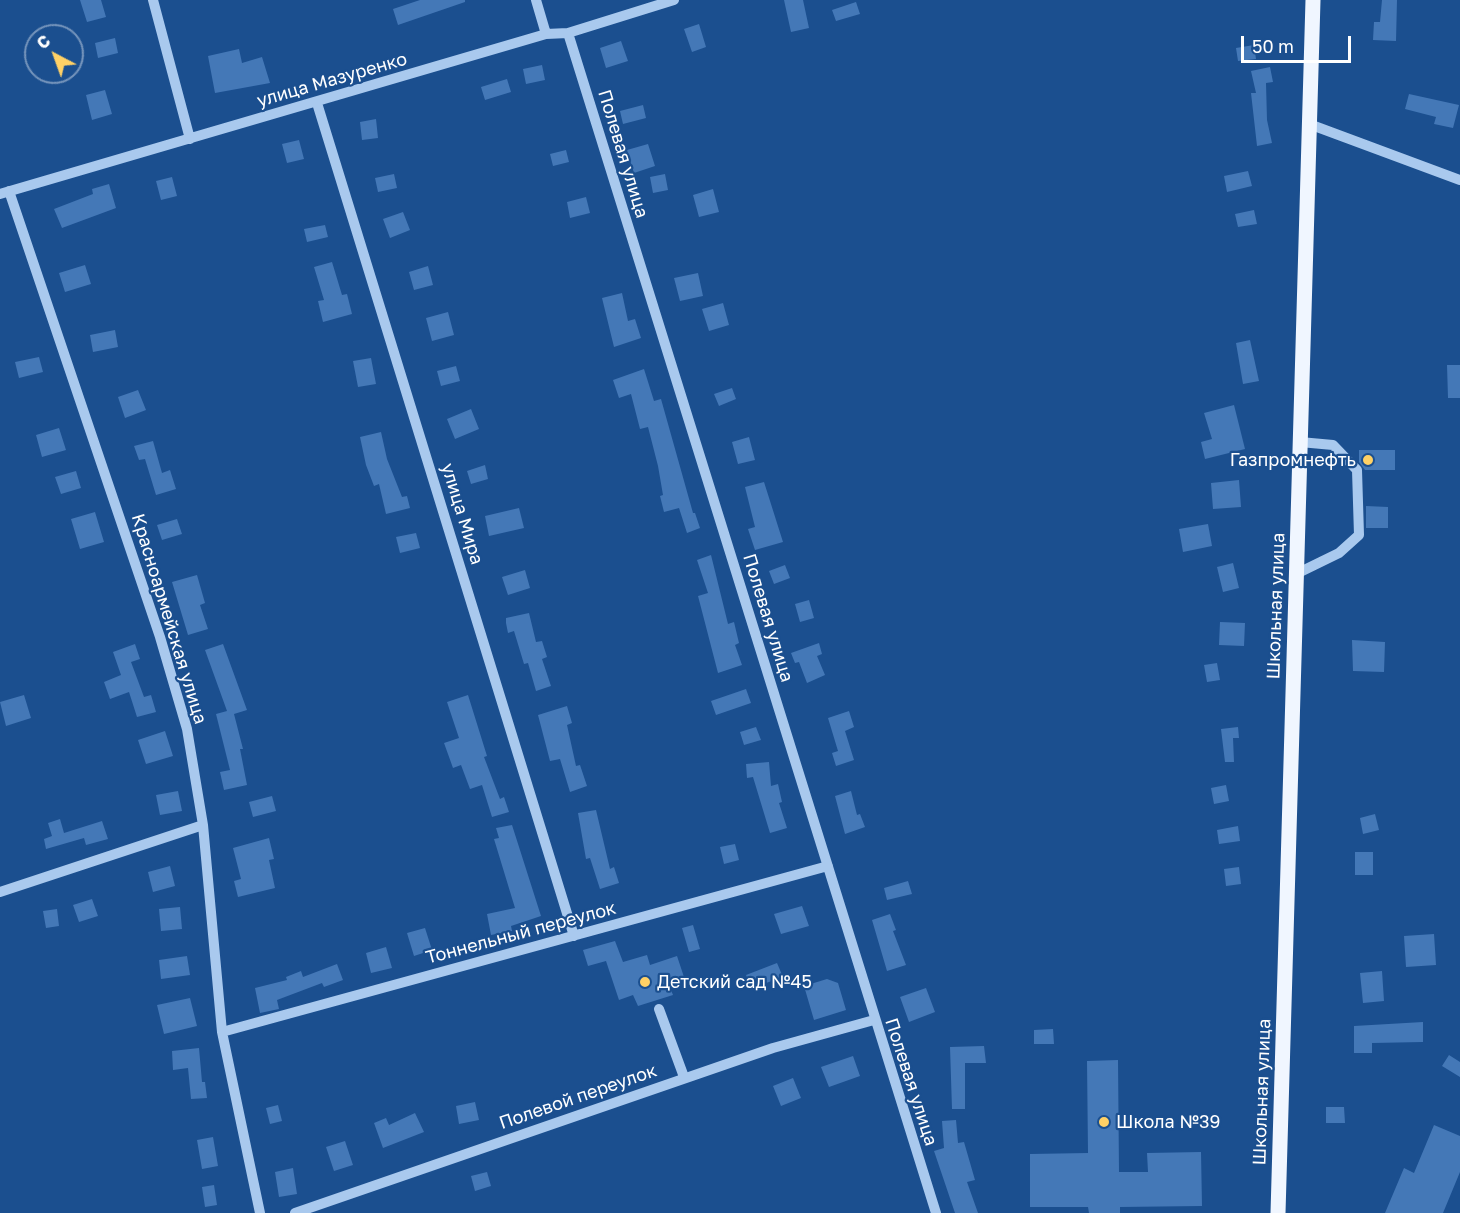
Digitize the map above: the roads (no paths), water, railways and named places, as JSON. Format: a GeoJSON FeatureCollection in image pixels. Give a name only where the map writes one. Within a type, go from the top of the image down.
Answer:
{"type":"FeatureCollection","features":[{"type":"Feature","properties":{"kind":"main road","name":"Школьная улица"},"geometry":{"type":"LineString","coordinates":[[1278,1213],[1313,0]]}},
{"type":"Feature","properties":{"kind":"street"},"geometry":{"type":"LineString","coordinates":[[153,0],[190,139]]}},
{"type":"Feature","properties":{"kind":"street"},"geometry":{"type":"LineString","coordinates":[[536,0],[546,33]]}},
{"type":"Feature","properties":{"kind":"street","name":"улица Мазуренко"},"geometry":{"type":"LineString","coordinates":[[5,193],[317,103],[546,33],[568,33],[674,0]]}},
{"type":"Feature","properties":{"kind":"street","name":"Полевая улица"},"geometry":{"type":"LineString","coordinates":[[568,33],[936,1213]]}},
{"type":"Feature","properties":{"kind":"street","name":"улица Мира"},"geometry":{"type":"LineString","coordinates":[[317,103],[574,936]]}},
{"type":"Feature","properties":{"kind":"street"},"geometry":{"type":"LineString","coordinates":[[1309,124],[1460,180]]}},
{"type":"Feature","properties":{"kind":"street","name":"Красноармейская улица"},"geometry":{"type":"LineString","coordinates":[[5,193],[160,637],[187,729],[203,825],[222,1032],[260,1213]]}},
{"type":"Feature","properties":{"kind":"street"},"geometry":{"type":"LineString","coordinates":[[1296,574],[1339,553],[1359,535],[1358,470],[1333,445],[1300,442]]}},
{"type":"Feature","properties":{"kind":"street"},"geometry":{"type":"LineString","coordinates":[[0,892],[203,825]]}},
{"type":"Feature","properties":{"kind":"street","name":"Тоннельный переулок"},"geometry":{"type":"LineString","coordinates":[[222,1032],[828,866]]}},
{"type":"Feature","properties":{"kind":"street"},"geometry":{"type":"LineString","coordinates":[[659,1010],[684,1077]]}},
{"type":"Feature","properties":{"kind":"street","name":"Полевой переулок"},"geometry":{"type":"LineString","coordinates":[[295,1213],[684,1077],[772,1048],[874,1020]]}},
{"type":"Feature","properties":{"kind":"place","name":"Газпромнефть"},"geometry":{"type":"Point","coordinates":[1368,460]}},
{"type":"Feature","properties":{"kind":"place","name":"Детский сад №45"},"geometry":{"type":"Point","coordinates":[645,982]}},
{"type":"Feature","properties":{"kind":"place","name":"Школа №39"},"geometry":{"type":"Point","coordinates":[1104,1122]}}]}
